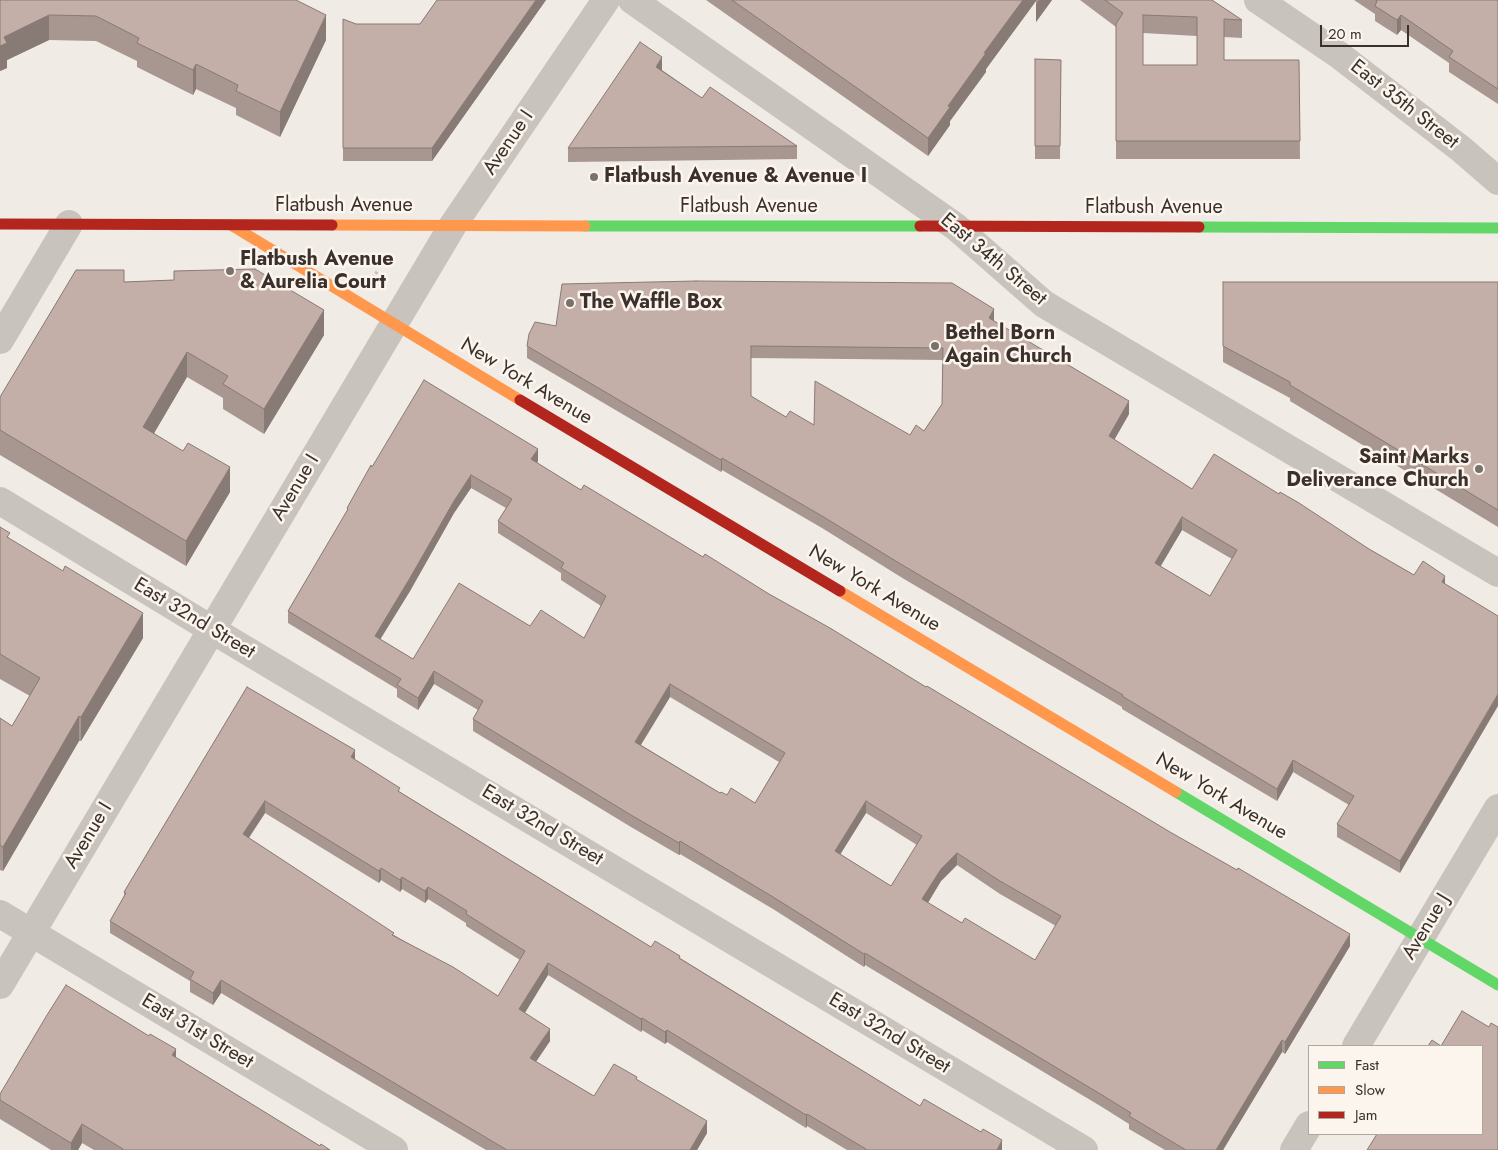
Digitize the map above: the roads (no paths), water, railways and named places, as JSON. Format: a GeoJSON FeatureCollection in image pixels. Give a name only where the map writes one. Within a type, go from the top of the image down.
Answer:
{"type":"FeatureCollection","features":[{"type":"Feature","properties":{"kind":"main road","name":"Flatbush Avenue"},"geometry":{"type":"LineString","coordinates":[[0,224],[1498,228]]}},
{"type":"Feature","properties":{"kind":"main road","name":"New York Avenue"},"geometry":{"type":"LineString","coordinates":[[231,225],[1498,984]]}},
{"type":"Feature","properties":{"kind":"street","name":"Avenue I"},"geometry":{"type":"LineString","coordinates":[[0,985],[453,225],[606,0]]}},
{"type":"Feature","properties":{"kind":"street","name":"East 34th Street"},"geometry":{"type":"LineString","coordinates":[[632,0],[956,227],[1044,304],[1498,573]]}},
{"type":"Feature","properties":{"kind":"street","name":"East 35th Street"},"geometry":{"type":"LineString","coordinates":[[1258,0],[1339,55],[1461,149],[1498,181]]}},
{"type":"Feature","properties":{"kind":"street"},"geometry":{"type":"LineString","coordinates":[[0,340],[68,224]]}},
{"type":"Feature","properties":{"kind":"street","name":"East 32nd Street"},"geometry":{"type":"LineString","coordinates":[[0,501],[212,630],[1084,1150]]}},
{"type":"Feature","properties":{"kind":"street","name":"Avenue J"},"geometry":{"type":"LineString","coordinates":[[1357,1045],[1498,808]]}},
{"type":"Feature","properties":{"kind":"street","name":"East 31st Street"},"geometry":{"type":"LineString","coordinates":[[0,914],[394,1150]]}},
{"type":"Feature","properties":{"kind":"street"},"geometry":{"type":"LineString","coordinates":[[1294,1150],[1308,1127]]}},
{"type":"Feature","properties":{"kind":"place","name":"Flatbush Avenue & Avenue I"},"geometry":{"type":"Point","coordinates":[594,177]}},
{"type":"Feature","properties":{"kind":"place","name":"Flatbush Avenue & Aurelia Court"},"geometry":{"type":"Point","coordinates":[230,271]}},
{"type":"Feature","properties":{"kind":"place","name":"The Waffle Box"},"geometry":{"type":"Point","coordinates":[570,303]}},
{"type":"Feature","properties":{"kind":"place","name":"Bethel Born Again Church"},"geometry":{"type":"Point","coordinates":[935,346]}},
{"type":"Feature","properties":{"kind":"place","name":"Saint Marks Deliverance Church"},"geometry":{"type":"Point","coordinates":[1479,469]}}]}
